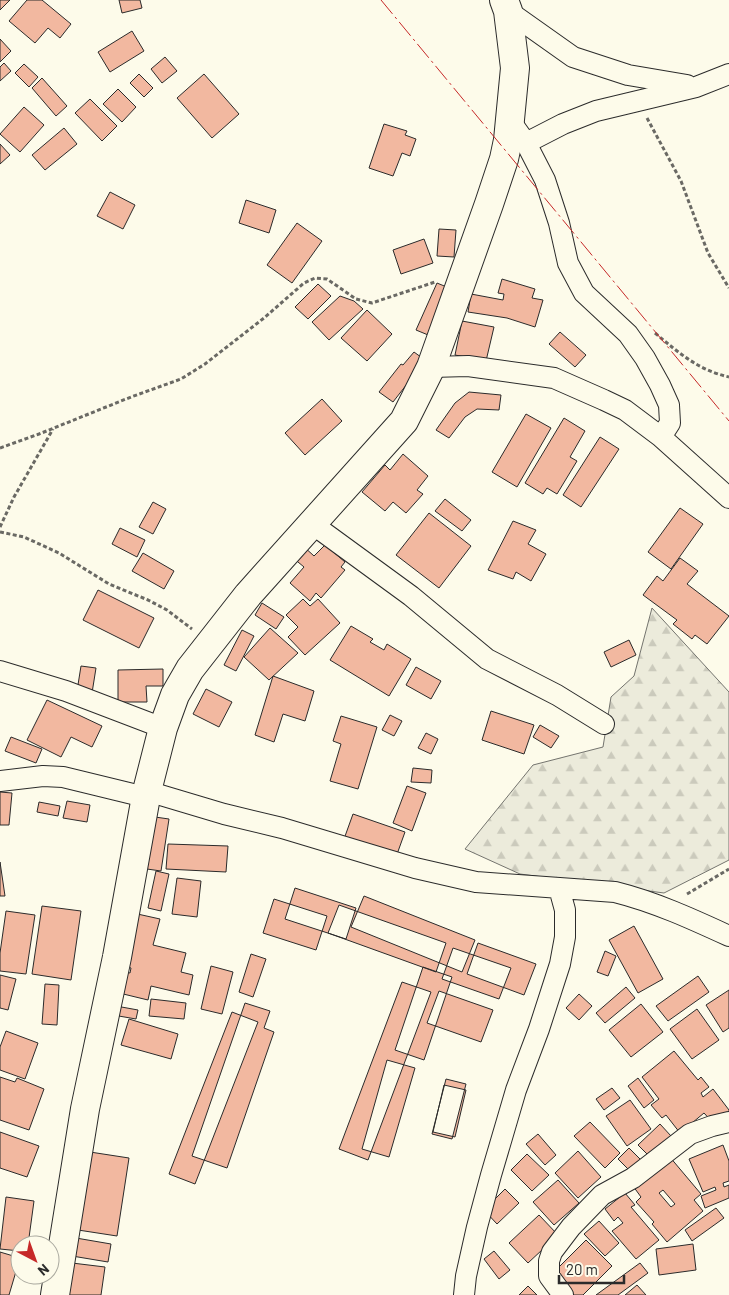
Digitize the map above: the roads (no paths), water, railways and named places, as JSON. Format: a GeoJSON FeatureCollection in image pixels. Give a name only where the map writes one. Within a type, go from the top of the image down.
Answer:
{"type":"FeatureCollection","features":[{"type":"Feature","properties":{"kind":"street"},"geometry":{"type":"LineString","coordinates":[[506,6],[573,57],[628,75],[696,87]]}},
{"type":"Feature","properties":{"kind":"street"},"geometry":{"type":"LineString","coordinates":[[55,1295],[85,1109],[117,957],[146,794],[162,728],[175,695],[190,669],[248,595],[404,421],[431,367],[504,159],[508,140],[515,68],[506,6]]}},
{"type":"Feature","properties":{"kind":"street"},"geometry":{"type":"LineString","coordinates":[[526,143],[563,124],[596,111],[696,87],[729,74]]}},
{"type":"Feature","properties":{"kind":"street"},"geometry":{"type":"LineString","coordinates":[[509,120],[526,143],[545,180],[559,223],[568,263],[584,293],[628,334],[645,358],[660,385],[669,405],[670,423],[661,437]]}},
{"type":"Feature","properties":{"kind":"street"},"geometry":{"type":"LineString","coordinates":[[431,367],[468,366],[554,378],[625,410],[661,437],[729,498]]}},
{"type":"Feature","properties":{"kind":"street"},"geometry":{"type":"LineString","coordinates":[[311,523],[411,596],[487,659],[557,695],[604,724]]}},
{"type":"Feature","properties":{"kind":"street"},"geometry":{"type":"LineString","coordinates":[[0,672],[66,691],[162,728]]}},
{"type":"Feature","properties":{"kind":"street"},"geometry":{"type":"LineString","coordinates":[[0,781],[44,776],[63,777],[146,794],[282,828],[415,868],[476,882],[615,892],[632,896],[686,916],[729,936]]}},
{"type":"Feature","properties":{"kind":"street"},"geometry":{"type":"LineString","coordinates":[[464,1295],[466,1276],[477,1227],[491,1175],[516,1090],[539,1029],[560,964],[565,937],[565,910],[559,888]]}},
{"type":"Feature","properties":{"kind":"street"},"geometry":{"type":"LineString","coordinates":[[563,1295],[549,1276],[549,1262],[552,1252],[571,1227],[602,1195],[632,1178],[690,1134],[729,1122]]}}]}
